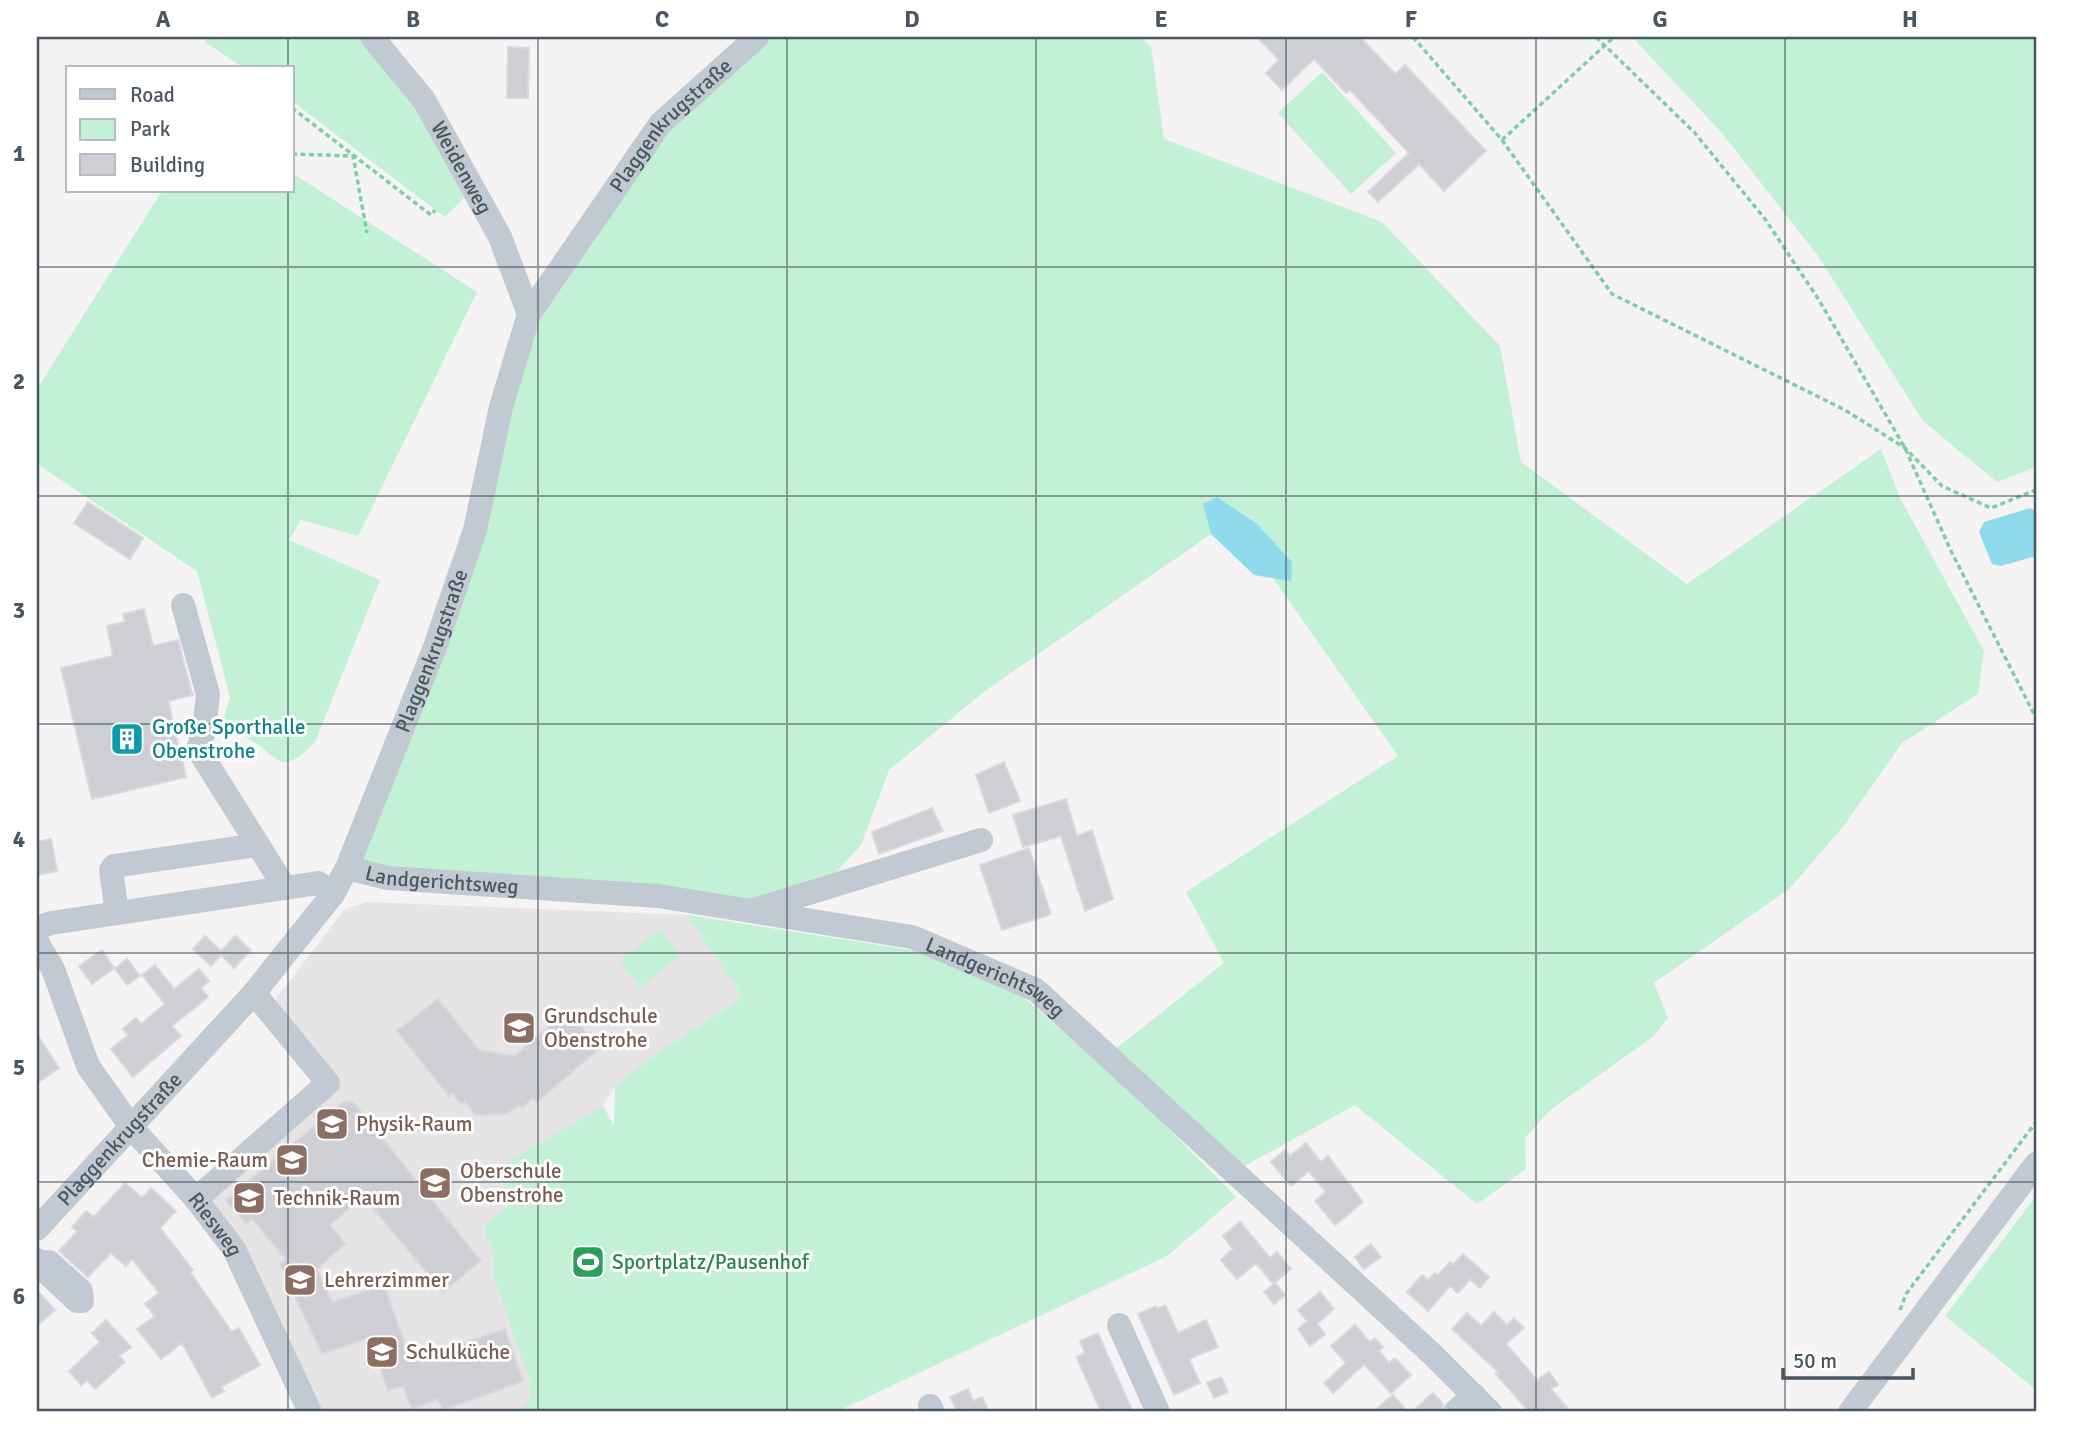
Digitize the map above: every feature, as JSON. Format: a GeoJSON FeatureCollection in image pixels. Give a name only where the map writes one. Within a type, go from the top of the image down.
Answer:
{"type":"FeatureCollection","features":[{"type":"Feature","properties":{"kind":"street","name":"Weidenweg"},"geometry":{"type":"LineString","coordinates":[[372,37],[424,100],[500,237],[529,314]]}},
{"type":"Feature","properties":{"kind":"street","name":"Plaggenkrugstraße"},"geometry":{"type":"LineString","coordinates":[[37,1229],[254,993],[332,894],[347,867],[435,647],[475,530],[501,407],[529,314],[660,124],[757,37]]}},
{"type":"Feature","properties":{"kind":"street"},"geometry":{"type":"LineString","coordinates":[[183,605],[208,694],[198,749],[285,888]]}},
{"type":"Feature","properties":{"kind":"street"},"geometry":{"type":"LineString","coordinates":[[750,911],[981,840]]}},
{"type":"Feature","properties":{"kind":"street"},"geometry":{"type":"LineString","coordinates":[[117,913],[111,878],[114,866],[257,845]]}},
{"type":"Feature","properties":{"kind":"street","name":"Landgerichtsweg"},"geometry":{"type":"LineString","coordinates":[[347,867],[388,878],[658,896],[912,937],[1036,990],[1423,1345],[1482,1404]]}},
{"type":"Feature","properties":{"kind":"street"},"geometry":{"type":"LineString","coordinates":[[37,928],[51,923],[318,883],[332,894]]}},
{"type":"Feature","properties":{"kind":"street","name":"Riesweg"},"geometry":{"type":"LineString","coordinates":[[37,942],[53,969],[88,1066],[132,1128],[196,1199],[234,1249],[310,1412]]}},
{"type":"Feature","properties":{"kind":"street"},"geometry":{"type":"LineString","coordinates":[[196,1199],[328,1083],[254,993]]}},
{"type":"Feature","properties":{"kind":"street"},"geometry":{"type":"LineString","coordinates":[[1850,1412],[2036,1164]]}},
{"type":"Feature","properties":{"kind":"street"},"geometry":{"type":"LineString","coordinates":[[39,1262],[77,1301],[90,1309]]}},
{"type":"Feature","properties":{"kind":"street"},"geometry":{"type":"LineString","coordinates":[[1119,1325],[1158,1412]]}},
{"type":"Feature","properties":{"kind":"street"},"geometry":{"type":"LineString","coordinates":[[1455,1412],[1482,1404]]}},
{"type":"Feature","properties":{"kind":"path"},"geometry":{"type":"LineString","coordinates":[[1413,37],[1502,140],[1612,294],[1845,411],[1905,448],[1942,486],[1991,508],[2036,490]]}},
{"type":"Feature","properties":{"kind":"path"},"geometry":{"type":"LineString","coordinates":[[1596,37],[1694,132],[1765,219],[1819,300],[1905,448],[1951,551],[2036,718]]}},
{"type":"Feature","properties":{"kind":"path"},"geometry":{"type":"LineString","coordinates":[[1502,140],[1614,37]]}},
{"type":"Feature","properties":{"kind":"path"},"geometry":{"type":"LineString","coordinates":[[294,110],[431,215],[435,210]]}},
{"type":"Feature","properties":{"kind":"path"},"geometry":{"type":"LineString","coordinates":[[294,154],[354,156]]}},
{"type":"Feature","properties":{"kind":"path"},"geometry":{"type":"LineString","coordinates":[[354,156],[367,233]]}},
{"type":"Feature","properties":{"kind":"shaded area","name":"Oberschule Obenstrohe"},"geometry":{"type":"Polygon","coordinates":[[[366,902],[687,915],[743,997],[650,1058],[615,1086],[603,1106],[760,1412],[323,1412],[243,1244],[210,1197],[340,1086],[273,1003],[344,910],[366,902]]]}},
{"type":"Feature","properties":{"kind":"green space"},"geometry":{"type":"Polygon","coordinates":[[[208,37],[359,37],[400,81],[458,176],[464,198],[445,217],[294,103],[294,66],[241,66],[205,42],[208,37]]]}},
{"type":"Feature","properties":{"kind":"green space"},"geometry":{"type":"Polygon","coordinates":[[[758,37],[1141,37],[1151,47],[1164,139],[1382,222],[1500,346],[1521,462],[1687,584],[1881,449],[1900,498],[1984,651],[1978,694],[1902,743],[1843,827],[1789,889],[1654,983],[1668,1018],[1654,1036],[1549,1111],[1525,1138],[1526,1169],[1477,1204],[1355,1105],[1241,1168],[1108,1055],[1224,963],[1186,892],[1398,756],[1273,578],[1203,504],[1211,534],[985,691],[889,770],[861,845],[794,918],[347,868],[435,647],[529,314],[660,124],[758,37]]]}},
{"type":"Feature","properties":{"kind":"green space"},"geometry":{"type":"Polygon","coordinates":[[[1632,37],[2036,37],[2036,467],[1997,482],[1923,421],[1818,256],[1722,133],[1632,37]]]}},
{"type":"Feature","properties":{"kind":"green space"},"geometry":{"type":"Polygon","coordinates":[[[1322,72],[1396,153],[1351,194],[1278,113],[1322,72]]]}},
{"type":"Feature","properties":{"kind":"green space"},"geometry":{"type":"Polygon","coordinates":[[[294,174],[477,292],[358,536],[301,520],[289,540],[380,580],[315,742],[303,753],[293,760],[279,761],[244,736],[220,732],[230,697],[197,571],[37,464],[37,389],[161,192],[294,192],[294,174]]]}},
{"type":"Feature","properties":{"kind":"green space"},"geometry":{"type":"Polygon","coordinates":[[[687,915],[917,951],[1023,997],[1131,1090],[1236,1197],[1167,1256],[836,1412],[519,1412],[531,1400],[530,1382],[493,1274],[493,1250],[486,1238],[485,1225],[513,1202],[498,1168],[603,1106],[614,1126],[615,1086],[650,1058],[743,997],[687,915]]]}},
{"type":"Feature","properties":{"kind":"green space"},"geometry":{"type":"Polygon","coordinates":[[[661,930],[680,957],[639,987],[620,960],[661,930]]]}},
{"type":"Feature","properties":{"kind":"green space"},"geometry":{"type":"Polygon","coordinates":[[[2036,1196],[2036,1390],[1945,1316],[2036,1196]]]}},
{"type":"Feature","properties":{"kind":"water"},"geometry":{"type":"Polygon","coordinates":[[[1217,497],[1256,523],[1292,562],[1291,581],[1254,575],[1211,534],[1203,504],[1217,497]]]}},
{"type":"Feature","properties":{"kind":"water"},"geometry":{"type":"Polygon","coordinates":[[[2030,508],[2036,511],[2036,556],[2001,566],[1992,564],[1979,532],[1984,522],[2030,508]]]}},
{"type":"Feature","properties":{"kind":"building"},"geometry":{"type":"Polygon","coordinates":[[[1257,37],[1360,37],[1395,74],[1405,65],[1486,151],[1444,191],[1419,164],[1378,202],[1368,192],[1409,153],[1350,90],[1346,93],[1314,59],[1282,90],[1266,73],[1279,60],[1257,37]]]}},
{"type":"Feature","properties":{"kind":"building"},"geometry":{"type":"Polygon","coordinates":[[[508,47],[529,48],[528,98],[507,98],[508,47]]]}},
{"type":"Feature","properties":{"kind":"building"},"geometry":{"type":"Polygon","coordinates":[[[88,502],[143,538],[130,559],[74,523],[88,502]]]}},
{"type":"Feature","properties":{"kind":"building","name":"Große Sporthalle Obenstrohe"},"geometry":{"type":"Polygon","coordinates":[[[144,609],[153,646],[178,640],[193,695],[168,701],[186,777],[92,799],[61,668],[113,656],[107,626],[125,622],[123,614],[144,609]]]}},
{"type":"Feature","properties":{"kind":"building"},"geometry":{"type":"Polygon","coordinates":[[[1004,762],[1020,801],[989,813],[976,775],[1004,762]]]}},
{"type":"Feature","properties":{"kind":"building"},"geometry":{"type":"Polygon","coordinates":[[[1066,799],[1077,836],[1092,830],[1113,899],[1085,911],[1061,836],[1023,847],[1013,815],[1066,799]]]}},
{"type":"Feature","properties":{"kind":"building"},"geometry":{"type":"Polygon","coordinates":[[[932,808],[943,831],[879,854],[872,832],[932,808]]]}},
{"type":"Feature","properties":{"kind":"building"},"geometry":{"type":"Polygon","coordinates":[[[51,839],[57,871],[37,875],[37,842],[51,839]]]}},
{"type":"Feature","properties":{"kind":"building"},"geometry":{"type":"Polygon","coordinates":[[[1029,848],[1051,914],[1002,930],[980,865],[1029,848]]]}},
{"type":"Feature","properties":{"kind":"building"},"geometry":{"type":"Polygon","coordinates":[[[205,936],[221,951],[235,936],[251,950],[234,968],[221,955],[211,966],[193,949],[205,936]]]}},
{"type":"Feature","properties":{"kind":"building"},"geometry":{"type":"Polygon","coordinates":[[[102,950],[114,968],[92,984],[79,966],[102,950]]]}},
{"type":"Feature","properties":{"kind":"building"},"geometry":{"type":"Polygon","coordinates":[[[127,959],[140,976],[127,985],[115,969],[127,959]]]}},
{"type":"Feature","properties":{"kind":"building"},"geometry":{"type":"Polygon","coordinates":[[[155,965],[174,989],[199,969],[209,981],[201,988],[208,997],[172,1026],[181,1036],[133,1077],[111,1049],[128,1035],[123,1029],[136,1018],[141,1024],[165,1004],[142,975],[155,965]]]}},
{"type":"Feature","properties":{"kind":"building"},"geometry":{"type":"Polygon","coordinates":[[[438,999],[479,1050],[515,1056],[567,1010],[600,1048],[537,1102],[533,1098],[522,1108],[519,1105],[507,1114],[475,1115],[465,1101],[461,1104],[452,1093],[449,1096],[397,1031],[438,999]]]}},
{"type":"Feature","properties":{"kind":"building"},"geometry":{"type":"Polygon","coordinates":[[[37,1034],[59,1068],[37,1083],[37,1034]]]}},
{"type":"Feature","properties":{"kind":"building"},"geometry":{"type":"Polygon","coordinates":[[[344,1101],[353,1102],[481,1261],[443,1292],[363,1196],[330,1225],[345,1244],[317,1269],[332,1302],[384,1285],[411,1361],[505,1329],[523,1381],[444,1410],[437,1399],[412,1409],[403,1386],[388,1391],[370,1337],[322,1354],[280,1264],[286,1259],[252,1219],[246,1224],[226,1200],[344,1101]]]}},
{"type":"Feature","properties":{"kind":"building"},"geometry":{"type":"Polygon","coordinates":[[[1306,1143],[1321,1162],[1328,1156],[1363,1202],[1335,1225],[1315,1201],[1326,1192],[1309,1171],[1291,1186],[1271,1162],[1285,1150],[1290,1156],[1306,1143]]]}},
{"type":"Feature","properties":{"kind":"building"},"geometry":{"type":"Polygon","coordinates":[[[125,1183],[142,1198],[151,1188],[176,1211],[160,1228],[193,1270],[190,1272],[232,1332],[239,1328],[260,1365],[221,1387],[224,1391],[212,1398],[182,1343],[161,1359],[137,1329],[155,1316],[145,1304],[159,1293],[132,1259],[126,1266],[111,1253],[88,1277],[59,1251],[77,1232],[72,1227],[86,1211],[94,1217],[125,1183]]]}},
{"type":"Feature","properties":{"kind":"building"},"geometry":{"type":"Polygon","coordinates":[[[1240,1222],[1270,1258],[1277,1252],[1291,1269],[1273,1284],[1256,1263],[1237,1279],[1221,1260],[1233,1249],[1223,1236],[1240,1222]]]}},
{"type":"Feature","properties":{"kind":"building"},"geometry":{"type":"Polygon","coordinates":[[[1371,1244],[1381,1257],[1364,1269],[1355,1257],[1371,1244]]]}},
{"type":"Feature","properties":{"kind":"building"},"geometry":{"type":"Polygon","coordinates":[[[1463,1254],[1489,1277],[1480,1288],[1470,1279],[1458,1293],[1450,1286],[1428,1311],[1407,1292],[1422,1275],[1428,1280],[1435,1273],[1438,1275],[1450,1262],[1453,1265],[1463,1254]]]}},
{"type":"Feature","properties":{"kind":"building"},"geometry":{"type":"Polygon","coordinates":[[[1275,1283],[1285,1295],[1274,1304],[1264,1292],[1275,1283]]]}},
{"type":"Feature","properties":{"kind":"building"},"geometry":{"type":"Polygon","coordinates":[[[37,1290],[55,1310],[37,1326],[37,1290]]]}},
{"type":"Feature","properties":{"kind":"building"},"geometry":{"type":"Polygon","coordinates":[[[1320,1292],[1334,1309],[1317,1324],[1325,1334],[1310,1346],[1298,1329],[1307,1321],[1298,1310],[1320,1292]]]}},
{"type":"Feature","properties":{"kind":"building"},"geometry":{"type":"Polygon","coordinates":[[[1165,1305],[1178,1333],[1206,1320],[1218,1347],[1189,1359],[1200,1383],[1174,1395],[1138,1314],[1165,1305]]]}},
{"type":"Feature","properties":{"kind":"building"},"geometry":{"type":"Polygon","coordinates":[[[1494,1312],[1507,1325],[1514,1318],[1524,1328],[1506,1344],[1537,1380],[1549,1372],[1558,1385],[1551,1389],[1571,1412],[1529,1412],[1496,1374],[1498,1372],[1452,1329],[1467,1313],[1481,1326],[1494,1312]]]}},
{"type":"Feature","properties":{"kind":"building"},"geometry":{"type":"Polygon","coordinates":[[[106,1320],[131,1347],[119,1356],[125,1362],[95,1389],[87,1380],[81,1385],[69,1371],[100,1342],[92,1333],[106,1320]]]}},
{"type":"Feature","properties":{"kind":"building"},"geometry":{"type":"Polygon","coordinates":[[[1355,1325],[1370,1342],[1375,1338],[1383,1347],[1379,1351],[1389,1363],[1395,1358],[1411,1375],[1391,1393],[1364,1364],[1333,1393],[1324,1383],[1346,1363],[1331,1346],[1355,1325]]]}},
{"type":"Feature","properties":{"kind":"building"},"geometry":{"type":"Polygon","coordinates":[[[1098,1333],[1133,1412],[1101,1412],[1080,1365],[1077,1357],[1085,1353],[1080,1341],[1098,1333]]]}},
{"type":"Feature","properties":{"kind":"building"},"geometry":{"type":"Polygon","coordinates":[[[1221,1377],[1228,1392],[1214,1398],[1207,1383],[1221,1377]]]}},
{"type":"Feature","properties":{"kind":"building"},"geometry":{"type":"Polygon","coordinates":[[[968,1389],[973,1401],[982,1397],[989,1412],[948,1412],[956,1409],[950,1397],[968,1389]]]}},
{"type":"Feature","properties":{"kind":"building"},"geometry":{"type":"Polygon","coordinates":[[[1433,1393],[1443,1404],[1441,1412],[1412,1412],[1433,1393]]]}},
{"type":"Feature","properties":{"kind":"building"},"geometry":{"type":"Polygon","coordinates":[[[1393,1395],[1408,1412],[1373,1412],[1393,1395]]]}},
{"type":"Feature","properties":{"kind":"place","name":"Große Sporthalle Obenstrohe"},"geometry":{"type":"Point","coordinates":[127,739]}},
{"type":"Feature","properties":{"kind":"place","name":"Grundschule Obenstrohe"},"geometry":{"type":"Point","coordinates":[519,1028]}},
{"type":"Feature","properties":{"kind":"place","name":"Physik-Raum"},"geometry":{"type":"Point","coordinates":[332,1124]}},
{"type":"Feature","properties":{"kind":"place","name":"Chemie-Raum"},"geometry":{"type":"Point","coordinates":[292,1160]}},
{"type":"Feature","properties":{"kind":"place","name":"Oberschule Obenstrohe"},"geometry":{"type":"Point","coordinates":[435,1183]}},
{"type":"Feature","properties":{"kind":"place","name":"Technik-Raum"},"geometry":{"type":"Point","coordinates":[249,1198]}},
{"type":"Feature","properties":{"kind":"place","name":"Sportplatz/Pausenhof"},"geometry":{"type":"Point","coordinates":[588,1262]}},
{"type":"Feature","properties":{"kind":"place","name":"Lehrerzimmer"},"geometry":{"type":"Point","coordinates":[300,1280]}},
{"type":"Feature","properties":{"kind":"place","name":"Schulküche"},"geometry":{"type":"Point","coordinates":[382,1352]}}]}
